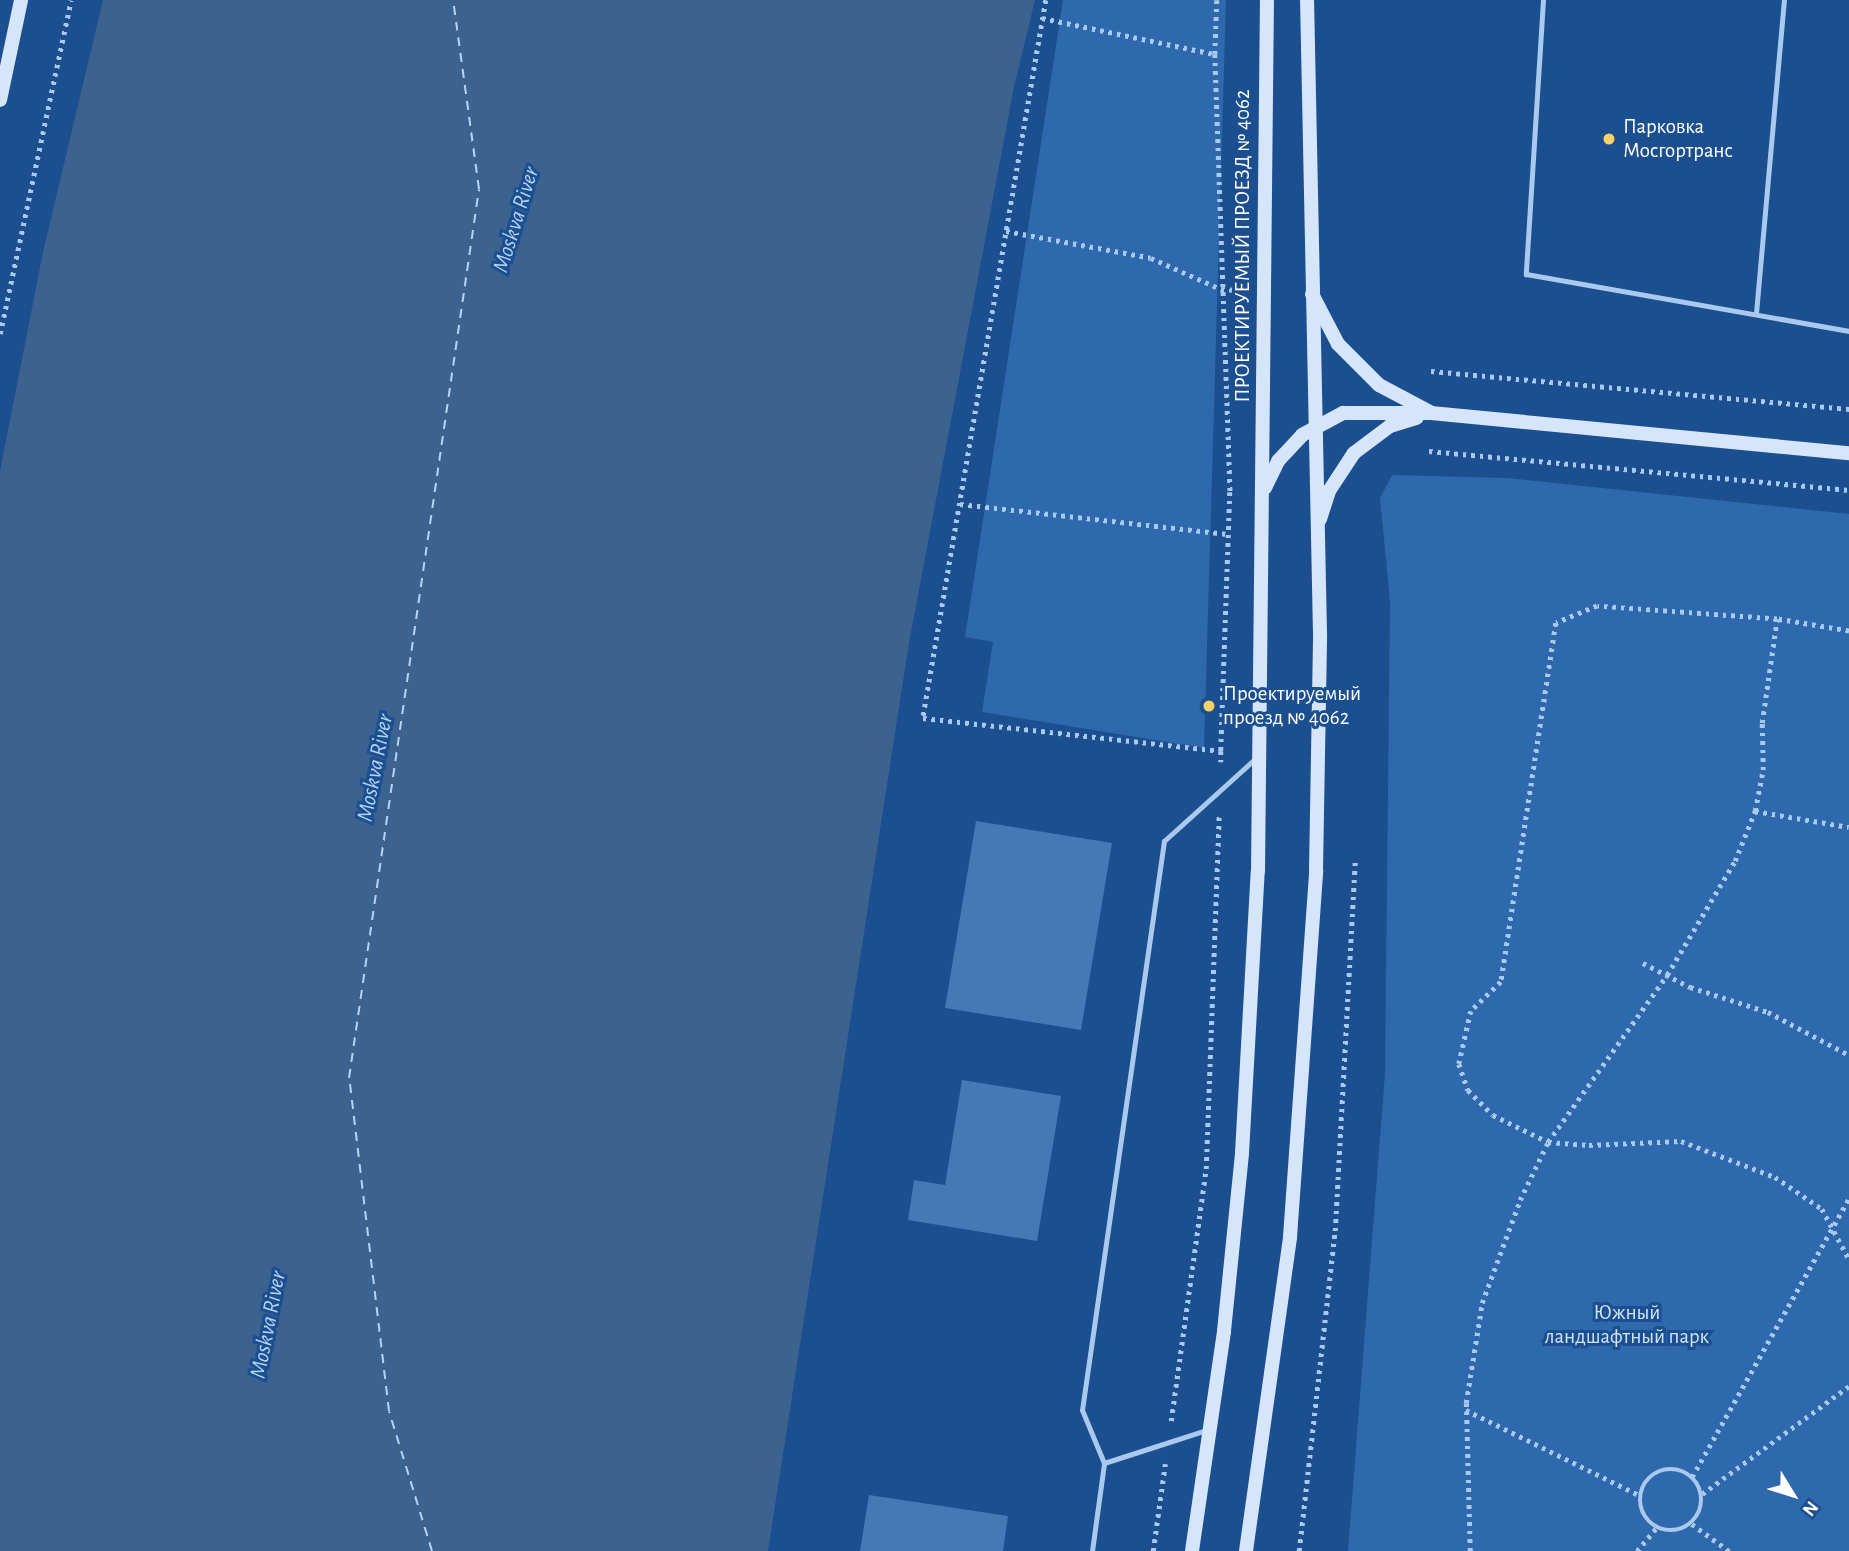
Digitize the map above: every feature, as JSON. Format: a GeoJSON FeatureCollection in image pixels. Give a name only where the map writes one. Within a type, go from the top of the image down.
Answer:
{"type":"FeatureCollection","features":[{"type":"Feature","properties":{"kind":"main road"},"geometry":{"type":"LineString","coordinates":[[0,100],[21,0]]}},
{"type":"Feature","properties":{"kind":"main road","name":"ПРОЕКТИРУЕМЫЙ ПРОЕЗД № 4062"},"geometry":{"type":"LineString","coordinates":[[1192,1551],[1242,1153],[1262,752],[1267,0]]}},
{"type":"Feature","properties":{"kind":"main road"},"geometry":{"type":"LineString","coordinates":[[1246,1551],[1298,1160],[1316,870],[1318,524],[1310,292],[1307,0]]}},
{"type":"Feature","properties":{"kind":"main road"},"geometry":{"type":"LineString","coordinates":[[1310,292],[1346,352],[1379,385],[1432,413]]}},
{"type":"Feature","properties":{"kind":"main road"},"geometry":{"type":"LineString","coordinates":[[1263,492],[1278,461],[1313,427],[1343,413],[1432,413],[1849,453]]}},
{"type":"Feature","properties":{"kind":"main road"},"geometry":{"type":"LineString","coordinates":[[1318,524],[1329,491],[1354,453],[1390,426],[1432,413]]}},
{"type":"Feature","properties":{"kind":"lane"},"geometry":{"type":"LineString","coordinates":[[1543,0],[1526,274],[1849,331]]}},
{"type":"Feature","properties":{"kind":"lane"},"geometry":{"type":"LineString","coordinates":[[1756,313],[1784,0]]}},
{"type":"Feature","properties":{"kind":"lane"},"geometry":{"type":"LineString","coordinates":[[1092,1551],[1104,1463],[1082,1410],[1164,841],[1262,752]]}},
{"type":"Feature","properties":{"kind":"lane"},"geometry":{"type":"LineString","coordinates":[[1104,1463],[1209,1429]]}},
{"type":"Feature","properties":{"kind":"path"},"geometry":{"type":"LineString","coordinates":[[0,334],[71,0]]}},
{"type":"Feature","properties":{"kind":"path"},"geometry":{"type":"LineString","coordinates":[[1046,0],[923,718],[1221,751]]}},
{"type":"Feature","properties":{"kind":"path"},"geometry":{"type":"LineString","coordinates":[[1153,1551],[1206,1169],[1229,534],[1215,54],[1217,0]]}},
{"type":"Feature","properties":{"kind":"path"},"geometry":{"type":"LineString","coordinates":[[1042,18],[1215,54]]}},
{"type":"Feature","properties":{"kind":"path"},"geometry":{"type":"LineString","coordinates":[[1006,231],[1151,258],[1222,289]]}},
{"type":"Feature","properties":{"kind":"path"},"geometry":{"type":"LineString","coordinates":[[1431,371],[1849,410]]}},
{"type":"Feature","properties":{"kind":"path"},"geometry":{"type":"LineString","coordinates":[[1429,451],[1849,490]]}},
{"type":"Feature","properties":{"kind":"path"},"geometry":{"type":"LineString","coordinates":[[960,504],[1229,534]]}},
{"type":"Feature","properties":{"kind":"path"},"geometry":{"type":"LineString","coordinates":[[1849,631],[1777,619],[1597,606],[1556,623],[1501,982],[1471,1011],[1459,1064],[1468,1090],[1493,1115],[1548,1142],[1588,1145],[1681,1141],[1775,1177],[1822,1209],[1849,1259]]}},
{"type":"Feature","properties":{"kind":"path"},"geometry":{"type":"LineString","coordinates":[[1470,1551],[1466,1410],[1482,1303],[1520,1200],[1548,1142],[1667,975],[1735,861],[1755,811],[1777,619]]}},
{"type":"Feature","properties":{"kind":"path"},"geometry":{"type":"LineString","coordinates":[[1755,811],[1849,827]]}},
{"type":"Feature","properties":{"kind":"path"},"geometry":{"type":"LineString","coordinates":[[1299,1551],[1335,1231],[1354,862]]}},
{"type":"Feature","properties":{"kind":"path"},"geometry":{"type":"LineString","coordinates":[[1643,963],[1667,975],[1768,1013],[1849,1055]]}},
{"type":"Feature","properties":{"kind":"path"},"geometry":{"type":"LineString","coordinates":[[1692,1477],[1849,1198]]}},
{"type":"Feature","properties":{"kind":"path"},"geometry":{"type":"LineString","coordinates":[[1702,1494],[1849,1386]]}},
{"type":"Feature","properties":{"kind":"path"},"geometry":{"type":"LineString","coordinates":[[1466,1410],[1641,1496]]}},
{"type":"Feature","properties":{"kind":"path"},"geometry":{"type":"LineString","coordinates":[[1672,1469],[1692,1477],[1702,1494],[1701,1509],[1692,1524],[1673,1532],[1657,1528],[1646,1518],[1641,1496],[1657,1473],[1672,1469]]}},
{"type":"Feature","properties":{"kind":"path"},"geometry":{"type":"LineString","coordinates":[[1692,1524],[1729,1551]]}},
{"type":"Feature","properties":{"kind":"path"},"geometry":{"type":"LineString","coordinates":[[1637,1551],[1657,1528]]}},
{"type":"Feature","properties":{"kind":"green space"},"geometry":{"type":"Polygon","coordinates":[[[1063,0],[1226,0],[1204,748],[982,712],[993,642],[965,637],[1063,0]]]}},
{"type":"Feature","properties":{"kind":"green space","name":"Южный ландшафтный парк"},"geometry":{"type":"Polygon","coordinates":[[[1392,475],[1508,478],[1849,514],[1849,1551],[1348,1551],[1385,1073],[1390,601],[1380,498],[1392,475]]]}},
{"type":"Feature","properties":{"kind":"water","name":"Moskva River"},"geometry":{"type":"Polygon","coordinates":[[[103,0],[1035,0],[1014,87],[909,643],[768,1551],[0,1551],[0,471],[43,252],[103,0]]]}},
{"type":"Feature","properties":{"kind":"building"},"geometry":{"type":"Polygon","coordinates":[[[976,821],[1112,843],[1081,1030],[945,1008],[976,821]]]}},
{"type":"Feature","properties":{"kind":"building"},"geometry":{"type":"Polygon","coordinates":[[[962,1080],[1061,1096],[1037,1241],[908,1220],[914,1180],[945,1185],[962,1080]]]}},
{"type":"Feature","properties":{"kind":"building"},"geometry":{"type":"Polygon","coordinates":[[[869,1495],[1008,1516],[1003,1551],[860,1551],[869,1495]]]}},
{"type":"Feature","properties":{"kind":"ferry route"},"geometry":{"type":"LineString","coordinates":[[432,1551],[389,1411],[349,1078],[479,189],[453,0]]}},
{"type":"Feature","properties":{"kind":"place","name":"Парковка Мосгортранс"},"geometry":{"type":"Point","coordinates":[1609,139]}},
{"type":"Feature","properties":{"kind":"place","name":"Проектируемый проезд № 4062"},"geometry":{"type":"Point","coordinates":[1209,706]}}]}
